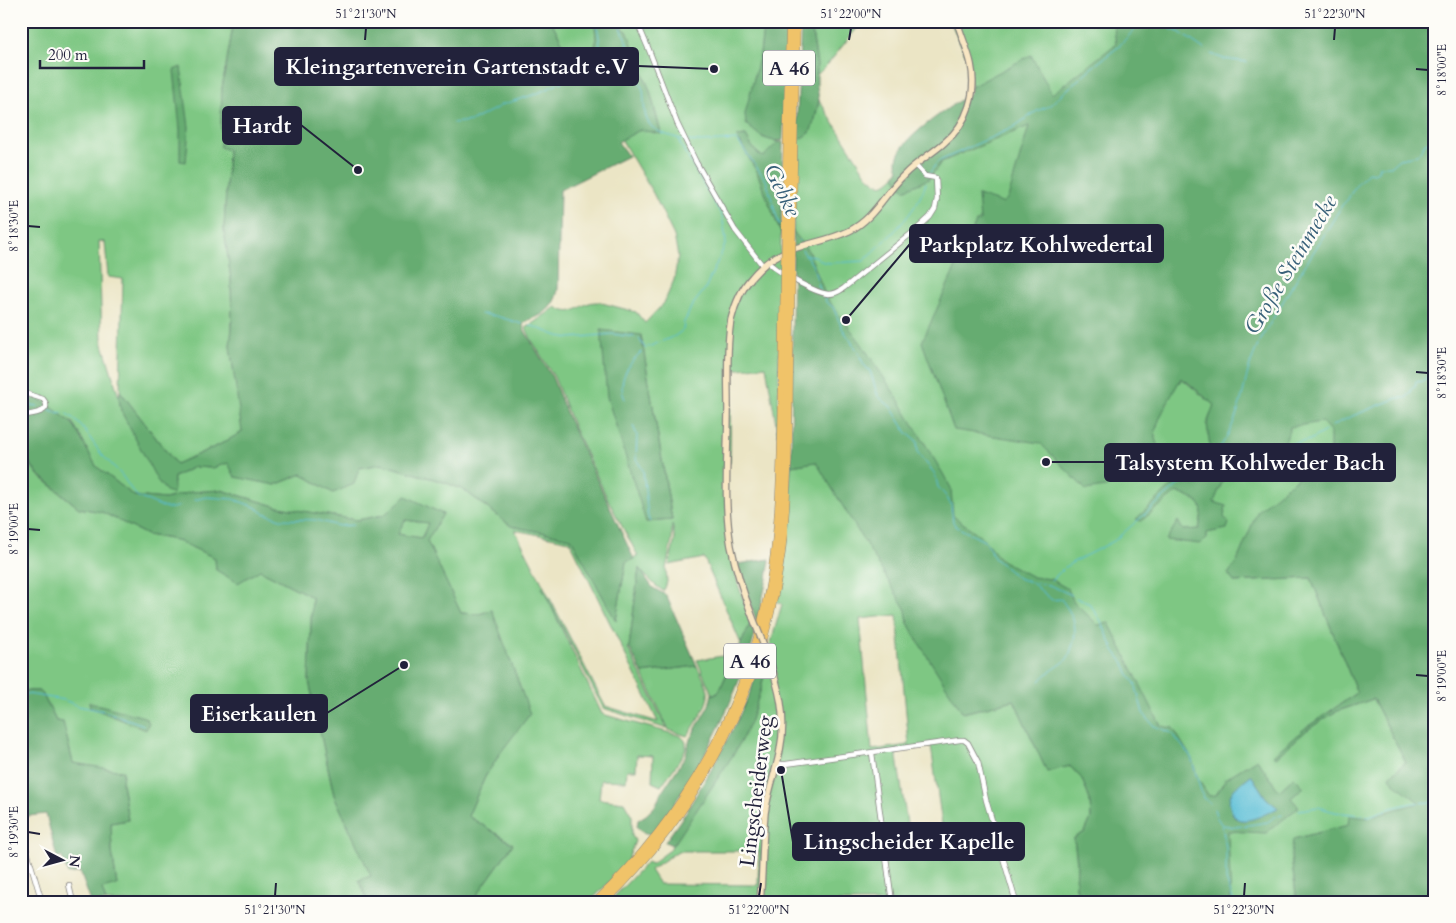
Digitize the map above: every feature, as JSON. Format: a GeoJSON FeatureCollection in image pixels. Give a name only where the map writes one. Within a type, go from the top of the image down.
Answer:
{"type":"FeatureCollection","features":[{"type":"Feature","properties":{"kind":"highway","name":"A 46"},"geometry":{"type":"LineString","coordinates":[[604,902],[667,832],[696,790],[717,754],[732,724],[751,677],[772,604],[781,554],[787,464],[786,375],[791,115],[790,21]]}},
{"type":"Feature","properties":{"kind":"highway","name":"A 46"},"geometry":{"type":"LineString","coordinates":[[791,115],[796,21]]}},
{"type":"Feature","properties":{"kind":"highway"},"geometry":{"type":"LineString","coordinates":[[795,42],[799,21]]}},
{"type":"Feature","properties":{"kind":"highway","name":"A 46"},"geometry":{"type":"LineString","coordinates":[[596,902],[646,849],[691,788],[727,722],[746,675],[764,611],[775,553],[786,375]]}},
{"type":"Feature","properties":{"kind":"street"},"geometry":{"type":"LineString","coordinates":[[635,21],[647,45],[682,136],[735,230],[763,266]]}},
{"type":"Feature","properties":{"kind":"street"},"geometry":{"type":"LineString","coordinates":[[639,21],[660,24]]}},
{"type":"Feature","properties":{"kind":"street","name":"Lingscheiderweg"},"geometry":{"type":"LineString","coordinates":[[760,902],[764,822],[770,786],[781,744],[783,717],[780,693],[740,581],[729,532],[727,503],[728,358],[731,323],[737,301],[746,285],[763,266],[791,248],[836,236],[860,225],[870,216],[896,183],[915,165],[951,137],[962,123],[970,105],[973,87],[969,56],[957,21]]}},
{"type":"Feature","properties":{"kind":"street"},"geometry":{"type":"LineString","coordinates":[[771,265],[791,278],[820,292],[833,294],[844,288],[918,228],[932,214],[938,196],[936,178],[925,176],[915,165]]}},
{"type":"Feature","properties":{"kind":"street"},"geometry":{"type":"LineString","coordinates":[[21,392],[43,399],[46,401],[46,404],[45,409],[41,412],[21,416]]}},
{"type":"Feature","properties":{"kind":"street"},"geometry":{"type":"LineString","coordinates":[[777,763],[786,764],[964,740],[968,743],[978,762],[986,800],[1016,902]]}},
{"type":"Feature","properties":{"kind":"street"},"geometry":{"type":"LineString","coordinates":[[872,753],[892,902]]}},
{"type":"Feature","properties":{"kind":"street"},"geometry":{"type":"LineString","coordinates":[[21,831],[42,902]]}},
{"type":"Feature","properties":{"kind":"street"},"geometry":{"type":"LineString","coordinates":[[69,885],[73,902]]}},
{"type":"Feature","properties":{"kind":"green space"},"geometry":{"type":"Polygon","coordinates":[[[21,21],[234,21],[222,88],[228,150],[224,229],[231,280],[232,328],[230,346],[243,432],[176,464],[120,391],[123,279],[108,277],[105,242],[99,241],[102,341],[119,397],[121,411],[172,494],[174,477],[194,467],[212,468],[228,463],[275,485],[302,474],[333,493],[359,468],[381,464],[444,482],[464,490],[511,526],[571,538],[616,620],[626,562],[638,556],[609,502],[574,428],[554,377],[526,328],[556,307],[568,312],[592,302],[636,312],[645,323],[664,303],[674,280],[678,256],[674,236],[653,193],[621,139],[640,130],[661,133],[650,91],[627,31],[609,21],[631,21],[634,24],[642,23],[670,29],[689,21],[764,21],[760,54],[761,137],[778,142],[763,157],[753,148],[746,136],[737,137],[757,172],[781,234],[778,435],[766,366],[731,370],[730,463],[725,463],[729,547],[738,584],[751,622],[741,644],[704,558],[669,565],[675,539],[672,524],[672,540],[666,569],[667,582],[663,591],[639,569],[628,648],[667,729],[603,708],[542,587],[602,714],[681,736],[686,743],[681,759],[661,786],[652,782],[653,756],[637,755],[636,770],[627,770],[626,781],[601,780],[599,799],[624,802],[632,816],[632,835],[635,841],[625,867],[589,902],[472,902],[513,844],[468,816],[485,777],[501,752],[492,610],[479,614],[461,613],[426,541],[443,514],[384,515],[357,520],[279,507],[221,490],[191,492],[165,499],[134,496],[96,466],[73,423],[33,397],[21,397],[21,21]],[[641,335],[646,522],[672,520],[672,519],[641,335]],[[515,530],[605,706],[658,722],[570,541],[515,530]]]}},
{"type":"Feature","properties":{"kind":"green space"},"geometry":{"type":"Polygon","coordinates":[[[234,21],[551,21],[572,60],[594,51],[596,42],[595,22],[609,21],[627,31],[650,91],[661,134],[640,130],[618,142],[628,156],[560,190],[557,294],[554,302],[548,309],[523,325],[552,377],[569,420],[634,559],[626,562],[616,621],[571,538],[511,526],[464,490],[444,482],[381,464],[359,468],[354,484],[333,493],[302,474],[275,485],[235,477],[228,463],[213,468],[194,467],[174,477],[173,494],[166,491],[157,480],[121,411],[120,391],[176,464],[219,445],[242,432],[230,346],[232,328],[231,280],[224,229],[228,150],[220,147],[222,88],[234,21]]]}},
{"type":"Feature","properties":{"kind":"green space"},"geometry":{"type":"Polygon","coordinates":[[[551,21],[598,21],[595,23],[596,42],[594,51],[572,60],[551,21]]]}},
{"type":"Feature","properties":{"kind":"green space"},"geometry":{"type":"Polygon","coordinates":[[[764,21],[787,21],[783,140],[778,141],[763,137],[746,124],[745,114],[760,54],[764,21]]]}},
{"type":"Feature","properties":{"kind":"green space"},"geometry":{"type":"Polygon","coordinates":[[[801,21],[811,21],[817,64],[819,100],[810,133],[796,141],[801,21]]]}},
{"type":"Feature","properties":{"kind":"green space"},"geometry":{"type":"Polygon","coordinates":[[[811,21],[858,21],[857,28],[817,75],[815,55],[811,21]]]}},
{"type":"Feature","properties":{"kind":"green space"},"geometry":{"type":"Polygon","coordinates":[[[950,21],[1192,21],[1187,368],[1181,378],[1214,405],[1207,424],[1213,454],[1177,492],[1192,498],[1200,504],[1202,513],[1199,530],[1183,530],[1179,524],[1169,540],[1201,543],[1220,454],[1285,427],[1321,420],[1435,411],[1327,457],[1325,456],[1313,465],[1234,582],[1311,578],[1357,693],[1304,729],[1276,757],[1307,730],[1335,712],[1373,699],[1406,762],[1390,776],[1417,791],[1435,842],[1291,856],[1297,902],[1222,902],[1115,824],[956,559],[793,231],[796,141],[815,119],[819,100],[866,174],[877,183],[887,183],[895,176],[901,184],[929,179],[941,162],[949,159],[971,87],[969,62],[950,21]]]}},
{"type":"Feature","properties":{"kind":"green space"},"geometry":{"type":"Polygon","coordinates":[[[1113,21],[1435,21],[1435,902],[1297,902],[1291,856],[1293,839],[1348,825],[1349,816],[1370,818],[1420,803],[1393,782],[1390,776],[1406,762],[1373,699],[1335,712],[1307,730],[1276,757],[1273,755],[1304,729],[1357,693],[1311,578],[1234,582],[1228,574],[1237,561],[1258,510],[1330,451],[1330,431],[1322,422],[1290,427],[1284,446],[1255,460],[1224,453],[1224,478],[1214,502],[1226,506],[1224,517],[1229,523],[1227,529],[1207,533],[1207,539],[1200,544],[1166,540],[1178,521],[1183,530],[1199,529],[1202,513],[1200,504],[1177,492],[1141,521],[1136,519],[1173,485],[1211,455],[1207,424],[1214,405],[1181,378],[1161,415],[1156,430],[1156,441],[1164,453],[1162,457],[1105,487],[1086,490],[1040,443],[954,430],[922,342],[976,222],[980,221],[978,195],[1002,203],[1008,198],[1029,126],[941,162],[929,179],[904,190],[895,176],[899,169],[897,162],[899,153],[905,144],[926,124],[969,94],[971,87],[1031,55],[1052,94],[1116,44],[1113,21]]]}},
{"type":"Feature","properties":{"kind":"green space"},"geometry":{"type":"Polygon","coordinates":[[[181,67],[189,127],[186,162],[180,161],[180,129],[174,70],[181,67]]]}},
{"type":"Feature","properties":{"kind":"green space"},"geometry":{"type":"Polygon","coordinates":[[[746,136],[753,148],[763,157],[778,142],[783,142],[781,234],[757,172],[737,137],[746,136]]]}},
{"type":"Feature","properties":{"kind":"green space"},"geometry":{"type":"Polygon","coordinates":[[[793,231],[809,252],[826,297],[861,343],[898,399],[951,488],[953,516],[981,536],[1001,560],[1033,577],[1051,579],[1068,589],[1074,602],[1098,625],[1109,623],[1161,726],[1173,728],[1192,759],[1198,779],[1209,796],[1216,795],[1226,778],[1257,759],[1279,791],[1294,777],[1304,787],[1291,798],[1299,807],[1266,833],[1228,831],[1231,902],[1081,902],[1076,887],[1077,862],[1074,838],[1085,832],[1091,818],[1090,800],[1082,779],[1070,766],[1047,772],[1014,700],[963,713],[917,640],[908,623],[906,610],[816,462],[791,466],[793,231]],[[1251,775],[1232,793],[1230,798],[1231,810],[1235,818],[1244,820],[1277,808],[1266,798],[1251,775]]]}},
{"type":"Feature","properties":{"kind":"green space"},"geometry":{"type":"Polygon","coordinates":[[[601,330],[641,335],[672,520],[646,522],[607,397],[601,330]]]}},
{"type":"Feature","properties":{"kind":"green space"},"geometry":{"type":"Polygon","coordinates":[[[799,388],[963,713],[1014,700],[1047,771],[1070,766],[1082,779],[1090,800],[1091,819],[1085,832],[1074,838],[1077,862],[1076,887],[1081,902],[609,902],[647,862],[651,864],[670,850],[675,843],[761,689],[769,649],[782,604],[777,602],[784,562],[791,466],[814,462],[799,388]],[[897,615],[860,619],[872,750],[909,745],[897,615]],[[931,746],[896,751],[911,850],[945,846],[931,746]],[[678,851],[650,870],[659,884],[758,885],[759,851],[678,851]]]}},
{"type":"Feature","properties":{"kind":"green space"},"geometry":{"type":"Polygon","coordinates":[[[33,396],[53,408],[73,424],[96,466],[134,496],[165,499],[191,492],[221,490],[279,507],[357,520],[384,515],[406,496],[443,514],[427,541],[461,613],[479,614],[492,610],[530,714],[501,752],[485,777],[468,816],[513,844],[472,902],[368,902],[359,880],[371,876],[334,795],[309,681],[312,597],[260,570],[238,583],[216,570],[215,558],[176,540],[147,535],[102,512],[79,508],[38,474],[21,451],[21,397],[33,396]],[[405,520],[398,534],[422,538],[428,523],[405,520]]]}},
{"type":"Feature","properties":{"kind":"green space"},"geometry":{"type":"Polygon","coordinates":[[[21,451],[38,475],[79,508],[102,512],[147,535],[176,540],[215,558],[216,570],[260,570],[312,597],[309,681],[334,795],[372,877],[359,880],[368,902],[106,902],[101,888],[117,885],[112,852],[111,823],[128,820],[122,783],[123,772],[73,763],[63,722],[56,721],[41,691],[21,691],[21,451]]]}},
{"type":"Feature","properties":{"kind":"green space"},"geometry":{"type":"Polygon","coordinates":[[[405,520],[429,523],[421,538],[397,534],[405,520]]]}},
{"type":"Feature","properties":{"kind":"green space"},"geometry":{"type":"Polygon","coordinates":[[[770,559],[757,622],[742,582],[738,564],[770,559]]]}},
{"type":"Feature","properties":{"kind":"green space"},"geometry":{"type":"Polygon","coordinates":[[[639,568],[653,588],[666,595],[697,666],[642,673],[629,647],[639,568]]]}},
{"type":"Feature","properties":{"kind":"green space"},"geometry":{"type":"Polygon","coordinates":[[[751,622],[754,633],[752,646],[735,691],[715,734],[693,775],[653,834],[642,831],[637,827],[638,820],[655,806],[685,757],[690,739],[709,705],[712,694],[717,694],[720,689],[751,622]]]}},
{"type":"Feature","properties":{"kind":"green space"},"geometry":{"type":"Polygon","coordinates":[[[763,653],[767,662],[761,689],[750,723],[735,752],[675,843],[672,845],[665,842],[711,770],[736,723],[751,690],[763,653]]]}},
{"type":"Feature","properties":{"kind":"green space"},"geometry":{"type":"Polygon","coordinates":[[[736,654],[717,694],[712,694],[697,660],[736,654]]]}},
{"type":"Feature","properties":{"kind":"green space"},"geometry":{"type":"Polygon","coordinates":[[[697,666],[706,686],[708,696],[701,715],[687,736],[669,730],[642,673],[697,666]]]}},
{"type":"Feature","properties":{"kind":"green space"},"geometry":{"type":"Polygon","coordinates":[[[21,691],[41,691],[56,721],[63,722],[73,763],[123,771],[122,783],[128,820],[111,823],[112,852],[117,885],[102,889],[106,902],[91,902],[80,872],[68,874],[62,857],[57,858],[46,814],[21,817],[21,691]]]}},
{"type":"Feature","properties":{"kind":"green space"},"geometry":{"type":"Polygon","coordinates":[[[89,702],[144,717],[149,722],[146,730],[90,707],[89,702]]]}},
{"type":"Feature","properties":{"kind":"water"},"geometry":{"type":"Polygon","coordinates":[[[1251,775],[1266,798],[1278,808],[1264,815],[1240,820],[1233,813],[1229,800],[1233,790],[1251,775]]]}},
{"type":"Feature","properties":{"kind":"waterway"},"geometry":{"type":"LineString","coordinates":[[575,61],[599,47],[596,21]]}},
{"type":"Feature","properties":{"kind":"waterway","name":"Gebke"},"geometry":{"type":"LineString","coordinates":[[618,21],[643,90],[645,115],[649,123],[659,132],[684,140]]}},
{"type":"Feature","properties":{"kind":"waterway"},"geometry":{"type":"LineString","coordinates":[[929,174],[937,162],[1012,128],[1037,111],[1049,106],[1090,69],[1117,48],[1145,21]]}},
{"type":"Feature","properties":{"kind":"waterway"},"geometry":{"type":"LineString","coordinates":[[1164,21],[1170,29],[1179,32],[1204,49]]}},
{"type":"Feature","properties":{"kind":"waterway"},"geometry":{"type":"LineString","coordinates":[[1211,54],[1224,59],[1247,62]]}},
{"type":"Feature","properties":{"kind":"waterway"},"geometry":{"type":"LineString","coordinates":[[453,123],[471,121],[501,105],[536,94],[562,82],[571,67]]}},
{"type":"Feature","properties":{"kind":"waterway"},"geometry":{"type":"LineString","coordinates":[[648,347],[675,336],[683,330],[684,322],[691,307],[705,289],[726,240],[722,216],[680,144],[679,139]]}},
{"type":"Feature","properties":{"kind":"waterway","name":"Große Steinmecke"},"geometry":{"type":"LineString","coordinates":[[1217,451],[1235,419],[1249,367],[1265,332],[1358,183],[1368,172],[1374,173],[1378,171],[1379,166],[1391,166],[1399,159],[1419,153],[1425,143],[1435,139]]}},
{"type":"Feature","properties":{"kind":"waterway","name":"Gebke"},"geometry":{"type":"LineString","coordinates":[[688,141],[737,140],[766,180],[779,224],[782,227]]}},
{"type":"Feature","properties":{"kind":"waterway"},"geometry":{"type":"LineString","coordinates":[[806,255],[815,256],[823,262],[830,263],[864,261],[892,234],[908,215],[921,195],[926,183]]}},
{"type":"Feature","properties":{"kind":"waterway","name":"Gebke"},"geometry":{"type":"LineString","coordinates":[[795,237],[799,241]]}},
{"type":"Feature","properties":{"kind":"waterway","name":"Gebke"},"geometry":{"type":"LineString","coordinates":[[802,250],[813,266],[820,290]]}},
{"type":"Feature","properties":{"kind":"waterway"},"geometry":{"type":"LineString","coordinates":[[824,297],[826,302],[833,307],[842,328],[857,350],[864,365],[870,371],[878,396],[891,407],[907,433],[917,441],[918,453],[935,474],[938,487],[951,505],[953,522],[957,527],[986,542],[994,558],[1018,578],[1049,585],[1072,595]]}},
{"type":"Feature","properties":{"kind":"waterway"},"geometry":{"type":"LineString","coordinates":[[481,314],[496,316],[522,324]]}},
{"type":"Feature","properties":{"kind":"waterway"},"geometry":{"type":"LineString","coordinates":[[530,325],[558,336],[571,338],[612,334],[635,337]]}},
{"type":"Feature","properties":{"kind":"waterway"},"geometry":{"type":"LineString","coordinates":[[639,339],[646,349]]}},
{"type":"Feature","properties":{"kind":"waterway"},"geometry":{"type":"LineString","coordinates":[[625,399],[622,386],[625,373],[641,352]]}},
{"type":"Feature","properties":{"kind":"waterway"},"geometry":{"type":"LineString","coordinates":[[1332,426],[1397,398],[1406,398],[1412,388],[1415,387],[1416,382],[1423,381],[1426,377],[1435,374]]}},
{"type":"Feature","properties":{"kind":"waterway"},"geometry":{"type":"LineString","coordinates":[[21,404],[38,406]]}},
{"type":"Feature","properties":{"kind":"waterway"},"geometry":{"type":"LineString","coordinates":[[49,409],[63,413]]}},
{"type":"Feature","properties":{"kind":"waterway"},"geometry":{"type":"LineString","coordinates":[[67,414],[82,427],[102,455],[121,474],[137,496],[165,508],[180,506]]}},
{"type":"Feature","properties":{"kind":"waterway"},"geometry":{"type":"LineString","coordinates":[[633,426],[637,435],[636,459],[643,470],[650,522]]}},
{"type":"Feature","properties":{"kind":"waterway"},"geometry":{"type":"LineString","coordinates":[[1219,450],[1242,459],[1255,461],[1290,444],[1310,440],[1325,431]]}},
{"type":"Feature","properties":{"kind":"waterway","name":"Große Steinmecke"},"geometry":{"type":"LineString","coordinates":[[1051,581],[1065,567],[1114,541],[1215,453]]}},
{"type":"Feature","properties":{"kind":"waterway"},"geometry":{"type":"LineString","coordinates":[[194,500],[206,497],[233,499],[280,519],[316,520],[339,526],[353,525]]}},
{"type":"Feature","properties":{"kind":"waterway"},"geometry":{"type":"LineString","coordinates":[[1031,582],[1052,600],[1061,599],[1069,610],[1075,627],[1074,640],[1068,658],[1040,681]]}},
{"type":"Feature","properties":{"kind":"waterway"},"geometry":{"type":"LineString","coordinates":[[1076,598],[1090,604],[1101,621],[1114,650],[1135,683],[1143,713],[1154,726],[1172,733],[1191,757],[1203,798],[1210,803]]}},
{"type":"Feature","properties":{"kind":"waterway"},"geometry":{"type":"LineString","coordinates":[[21,693],[64,700],[78,706],[104,711],[144,725]]}},
{"type":"Feature","properties":{"kind":"waterway"},"geometry":{"type":"LineString","coordinates":[[1299,810],[1318,807],[1335,812],[1369,816],[1412,803],[1435,802]]}},
{"type":"Feature","properties":{"kind":"waterway"},"geometry":{"type":"LineString","coordinates":[[1214,809],[1222,825],[1226,848],[1226,880],[1234,902]]}},
{"type":"Feature","properties":{"kind":"waterway"},"geometry":{"type":"LineString","coordinates":[[1223,825],[1235,827],[1268,822],[1274,817],[1282,815]]}},
{"type":"Feature","properties":{"kind":"place","name":"Kleingartenverein Gartenstadt e.V"},"geometry":{"type":"Point","coordinates":[714,69]}},
{"type":"Feature","properties":{"kind":"place","name":"Hardt"},"geometry":{"type":"Point","coordinates":[358,170]}},
{"type":"Feature","properties":{"kind":"place","name":"Parkplatz Kohlwedertal"},"geometry":{"type":"Point","coordinates":[846,320]}},
{"type":"Feature","properties":{"kind":"place","name":"Talsystem Kohlweder Bach"},"geometry":{"type":"Point","coordinates":[1046,462]}},
{"type":"Feature","properties":{"kind":"place","name":"Eiserkaulen"},"geometry":{"type":"Point","coordinates":[404,665]}},
{"type":"Feature","properties":{"kind":"place","name":"Lingscheider Kapelle"},"geometry":{"type":"Point","coordinates":[781,770]}}]}
